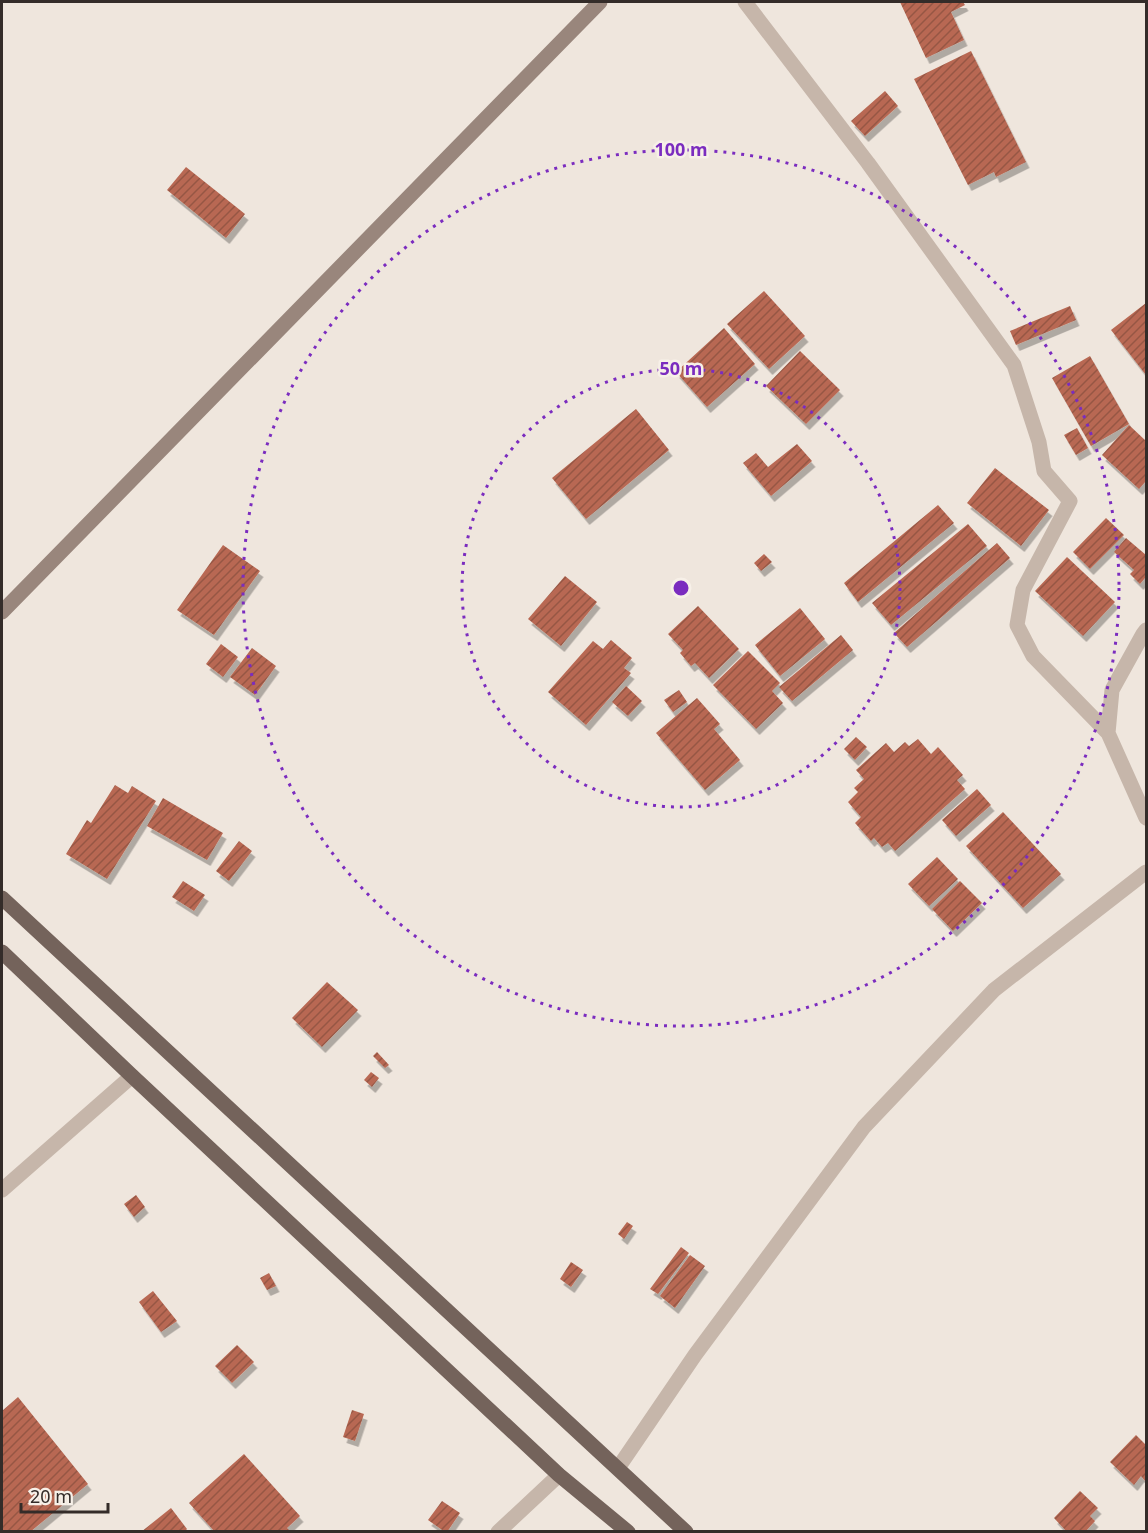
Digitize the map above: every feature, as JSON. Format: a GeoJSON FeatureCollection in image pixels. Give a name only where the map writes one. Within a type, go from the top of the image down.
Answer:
{"type":"FeatureCollection","features":[{"type":"Feature","properties":{"kind":"main road"},"geometry":{"type":"LineString","coordinates":[[2,612],[600,2]]}},
{"type":"Feature","properties":{"kind":"main road"},"geometry":{"type":"LineString","coordinates":[[2,898],[686,1532]]}},
{"type":"Feature","properties":{"kind":"main road"},"geometry":{"type":"LineString","coordinates":[[2,952],[559,1475],[628,1532]]}},
{"type":"Feature","properties":{"kind":"street"},"geometry":{"type":"LineString","coordinates":[[745,2],[868,163],[1014,365],[1039,442],[1044,471],[1070,501],[1023,590],[1017,625],[1033,656],[1108,733],[1146,818]]}},
{"type":"Feature","properties":{"kind":"street"},"geometry":{"type":"LineString","coordinates":[[1108,733],[1112,690],[1146,630]]}},
{"type":"Feature","properties":{"kind":"street"},"geometry":{"type":"LineString","coordinates":[[618,1468],[695,1355],[864,1127],[994,990],[1146,872]]}},
{"type":"Feature","properties":{"kind":"street"},"geometry":{"type":"LineString","coordinates":[[2,1190],[132,1076]]}},
{"type":"Feature","properties":{"kind":"street"},"geometry":{"type":"LineString","coordinates":[[498,1532],[559,1475]]}},
{"type":"Feature","properties":{"kind":"building"},"geometry":{"type":"Polygon","coordinates":[[[900,2],[963,2],[965,5],[951,12],[964,40],[926,58],[900,2]]]}},
{"type":"Feature","properties":{"kind":"building"},"geometry":{"type":"Polygon","coordinates":[[[971,51],[1026,162],[996,177],[994,172],[968,185],[914,79],[971,51]]]}},
{"type":"Feature","properties":{"kind":"building"},"geometry":{"type":"Polygon","coordinates":[[[885,91],[898,106],[865,136],[851,121],[885,91]]]}},
{"type":"Feature","properties":{"kind":"building"},"geometry":{"type":"Polygon","coordinates":[[[186,167],[245,214],[226,238],[167,190],[186,167]]]}},
{"type":"Feature","properties":{"kind":"building"},"geometry":{"type":"Polygon","coordinates":[[[764,291],[805,336],[769,369],[727,324],[764,291]]]}},
{"type":"Feature","properties":{"kind":"building"},"geometry":{"type":"Polygon","coordinates":[[[1146,303],[1146,375],[1111,330],[1146,303]]]}},
{"type":"Feature","properties":{"kind":"building"},"geometry":{"type":"Polygon","coordinates":[[[1070,306],[1076,320],[1016,345],[1010,331],[1070,306]]]}},
{"type":"Feature","properties":{"kind":"building"},"geometry":{"type":"Polygon","coordinates":[[[724,328],[755,364],[707,407],[676,372],[724,328]]]}},
{"type":"Feature","properties":{"kind":"building"},"geometry":{"type":"Polygon","coordinates":[[[800,351],[840,390],[806,424],[766,386],[800,351]]]}},
{"type":"Feature","properties":{"kind":"building"},"geometry":{"type":"Polygon","coordinates":[[[1090,356],[1129,424],[1091,446],[1052,378],[1090,356]]]}},
{"type":"Feature","properties":{"kind":"building"},"geometry":{"type":"Polygon","coordinates":[[[636,409],[669,450],[586,519],[552,478],[636,409]]]}},
{"type":"Feature","properties":{"kind":"building"},"geometry":{"type":"Polygon","coordinates":[[[1129,425],[1146,441],[1146,481],[1139,489],[1102,455],[1129,425]]]}},
{"type":"Feature","properties":{"kind":"building"},"geometry":{"type":"Polygon","coordinates":[[[1077,428],[1088,448],[1076,455],[1064,435],[1077,428]]]}},
{"type":"Feature","properties":{"kind":"building"},"geometry":{"type":"Polygon","coordinates":[[[797,444],[812,461],[771,496],[743,463],[756,453],[768,467],[797,444]]]}},
{"type":"Feature","properties":{"kind":"building"},"geometry":{"type":"Polygon","coordinates":[[[995,468],[1049,510],[1021,546],[967,503],[995,468]]]}},
{"type":"Feature","properties":{"kind":"building"},"geometry":{"type":"Polygon","coordinates":[[[938,505],[954,523],[858,602],[844,583],[938,505]]]}},
{"type":"Feature","properties":{"kind":"building"},"geometry":{"type":"Polygon","coordinates":[[[1106,518],[1124,535],[1090,569],[1073,552],[1106,518]]]}},
{"type":"Feature","properties":{"kind":"building"},"geometry":{"type":"Polygon","coordinates":[[[968,524],[987,546],[891,625],[872,603],[968,524]]]}},
{"type":"Feature","properties":{"kind":"building"},"geometry":{"type":"Polygon","coordinates":[[[1126,538],[1146,555],[1146,580],[1145,578],[1140,584],[1130,574],[1134,570],[1114,552],[1126,538]]]}},
{"type":"Feature","properties":{"kind":"building"},"geometry":{"type":"Polygon","coordinates":[[[997,543],[1010,558],[907,647],[894,633],[997,543]]]}},
{"type":"Feature","properties":{"kind":"building"},"geometry":{"type":"Polygon","coordinates":[[[223,545],[260,571],[214,635],[177,610],[223,545]]]}},
{"type":"Feature","properties":{"kind":"building"},"geometry":{"type":"Polygon","coordinates":[[[764,554],[772,562],[761,571],[754,563],[764,554]]]}},
{"type":"Feature","properties":{"kind":"building"},"geometry":{"type":"Polygon","coordinates":[[[1067,557],[1115,602],[1083,636],[1035,591],[1067,557]]]}},
{"type":"Feature","properties":{"kind":"building"},"geometry":{"type":"Polygon","coordinates":[[[565,576],[597,602],[561,646],[528,619],[565,576]]]}},
{"type":"Feature","properties":{"kind":"building"},"geometry":{"type":"Polygon","coordinates":[[[698,606],[739,649],[709,678],[695,663],[691,666],[680,653],[683,650],[668,634],[698,606]]]}},
{"type":"Feature","properties":{"kind":"building"},"geometry":{"type":"Polygon","coordinates":[[[800,608],[825,639],[780,676],[755,645],[800,608]]]}},
{"type":"Feature","properties":{"kind":"building"},"geometry":{"type":"Polygon","coordinates":[[[841,635],[853,650],[792,701],[779,687],[841,635]]]}},
{"type":"Feature","properties":{"kind":"building"},"geometry":{"type":"Polygon","coordinates":[[[611,640],[632,658],[624,668],[631,673],[586,725],[548,692],[593,641],[603,649],[611,640]]]}},
{"type":"Feature","properties":{"kind":"building"},"geometry":{"type":"Polygon","coordinates":[[[221,644],[238,657],[223,677],[206,664],[221,644]]]}},
{"type":"Feature","properties":{"kind":"building"},"geometry":{"type":"Polygon","coordinates":[[[252,648],[276,666],[255,695],[230,677],[252,648]]]}},
{"type":"Feature","properties":{"kind":"building"},"geometry":{"type":"Polygon","coordinates":[[[748,651],[780,683],[772,691],[783,703],[756,729],[713,685],[748,651]]]}},
{"type":"Feature","properties":{"kind":"building"},"geometry":{"type":"Polygon","coordinates":[[[626,686],[642,701],[628,716],[612,702],[626,686]]]}},
{"type":"Feature","properties":{"kind":"building"},"geometry":{"type":"Polygon","coordinates":[[[679,690],[687,702],[673,712],[664,700],[679,690]]]}},
{"type":"Feature","properties":{"kind":"building"},"geometry":{"type":"Polygon","coordinates":[[[697,698],[720,724],[714,729],[740,760],[705,790],[656,733],[697,698]]]}},
{"type":"Feature","properties":{"kind":"building"},"geometry":{"type":"Polygon","coordinates":[[[856,737],[867,747],[855,760],[844,749],[856,737]]]}},
{"type":"Feature","properties":{"kind":"building"},"geometry":{"type":"Polygon","coordinates":[[[918,739],[931,754],[938,747],[963,775],[957,780],[965,789],[895,851],[888,843],[882,847],[874,838],[871,841],[855,823],[861,817],[848,802],[858,792],[854,788],[864,779],[856,770],[886,743],[894,752],[905,742],[909,746],[918,739]]]}},
{"type":"Feature","properties":{"kind":"building"},"geometry":{"type":"Polygon","coordinates":[[[115,785],[128,793],[132,786],[156,801],[107,879],[66,854],[87,820],[91,823],[115,785]]]}},
{"type":"Feature","properties":{"kind":"building"},"geometry":{"type":"Polygon","coordinates":[[[977,789],[991,805],[956,836],[942,820],[977,789]]]}},
{"type":"Feature","properties":{"kind":"building"},"geometry":{"type":"Polygon","coordinates":[[[163,798],[223,833],[207,860],[147,826],[163,798]]]}},
{"type":"Feature","properties":{"kind":"building"},"geometry":{"type":"Polygon","coordinates":[[[1003,812],[1061,874],[1023,908],[966,846],[1003,812]]]}},
{"type":"Feature","properties":{"kind":"building"},"geometry":{"type":"Polygon","coordinates":[[[239,841],[252,851],[229,881],[216,871],[239,841]]]}},
{"type":"Feature","properties":{"kind":"building"},"geometry":{"type":"Polygon","coordinates":[[[937,857],[958,879],[929,906],[908,884],[937,857]]]}},
{"type":"Feature","properties":{"kind":"building"},"geometry":{"type":"Polygon","coordinates":[[[183,881],[205,895],[194,911],[172,897],[183,881]]]}},
{"type":"Feature","properties":{"kind":"building"},"geometry":{"type":"Polygon","coordinates":[[[960,881],[982,903],[953,931],[932,909],[960,881]]]}},
{"type":"Feature","properties":{"kind":"building"},"geometry":{"type":"Polygon","coordinates":[[[327,982],[358,1010],[322,1047],[292,1018],[327,982]]]}},
{"type":"Feature","properties":{"kind":"building"},"geometry":{"type":"Polygon","coordinates":[[[377,1052],[389,1065],[385,1068],[373,1056],[377,1052]]]}},
{"type":"Feature","properties":{"kind":"building"},"geometry":{"type":"Polygon","coordinates":[[[371,1072],[379,1078],[372,1087],[364,1080],[371,1072]]]}},
{"type":"Feature","properties":{"kind":"building"},"geometry":{"type":"Polygon","coordinates":[[[136,1195],[145,1207],[134,1217],[124,1204],[136,1195]]]}},
{"type":"Feature","properties":{"kind":"building"},"geometry":{"type":"Polygon","coordinates":[[[627,1222],[633,1226],[624,1239],[618,1234],[627,1222]]]}},
{"type":"Feature","properties":{"kind":"building"},"geometry":{"type":"Polygon","coordinates":[[[681,1247],[689,1253],[658,1294],[650,1289],[681,1247]]]}},
{"type":"Feature","properties":{"kind":"building"},"geometry":{"type":"Polygon","coordinates":[[[690,1255],[705,1266],[675,1308],[660,1296],[690,1255]]]}},
{"type":"Feature","properties":{"kind":"building"},"geometry":{"type":"Polygon","coordinates":[[[571,1262],[583,1270],[571,1287],[560,1279],[571,1262]]]}},
{"type":"Feature","properties":{"kind":"building"},"geometry":{"type":"Polygon","coordinates":[[[269,1273],[276,1286],[267,1290],[260,1278],[269,1273]]]}},
{"type":"Feature","properties":{"kind":"building"},"geometry":{"type":"Polygon","coordinates":[[[153,1291],[177,1321],[161,1332],[139,1302],[153,1291]]]}},
{"type":"Feature","properties":{"kind":"building"},"geometry":{"type":"Polygon","coordinates":[[[237,1345],[254,1362],[232,1383],[215,1366],[237,1345]]]}},
{"type":"Feature","properties":{"kind":"building"},"geometry":{"type":"Polygon","coordinates":[[[18,1397],[88,1484],[30,1532],[2,1532],[2,1411],[18,1397]]]}},
{"type":"Feature","properties":{"kind":"building"},"geometry":{"type":"Polygon","coordinates":[[[352,1410],[364,1414],[355,1441],[343,1437],[352,1410]]]}},
{"type":"Feature","properties":{"kind":"building"},"geometry":{"type":"Polygon","coordinates":[[[1136,1435],[1146,1445],[1146,1482],[1141,1476],[1134,1485],[1110,1462],[1136,1435]]]}},
{"type":"Feature","properties":{"kind":"building"},"geometry":{"type":"Polygon","coordinates":[[[244,1454],[300,1516],[287,1528],[291,1532],[215,1532],[189,1503],[244,1454]]]}},
{"type":"Feature","properties":{"kind":"building"},"geometry":{"type":"Polygon","coordinates":[[[1080,1491],[1098,1508],[1090,1516],[1095,1521],[1085,1532],[1067,1532],[1054,1518],[1080,1491]]]}},
{"type":"Feature","properties":{"kind":"building"},"geometry":{"type":"Polygon","coordinates":[[[442,1501],[460,1513],[447,1532],[428,1520],[442,1501]]]}},
{"type":"Feature","properties":{"kind":"building"},"geometry":{"type":"Polygon","coordinates":[[[171,1508],[187,1529],[184,1532],[141,1532],[171,1508]]]}}]}
